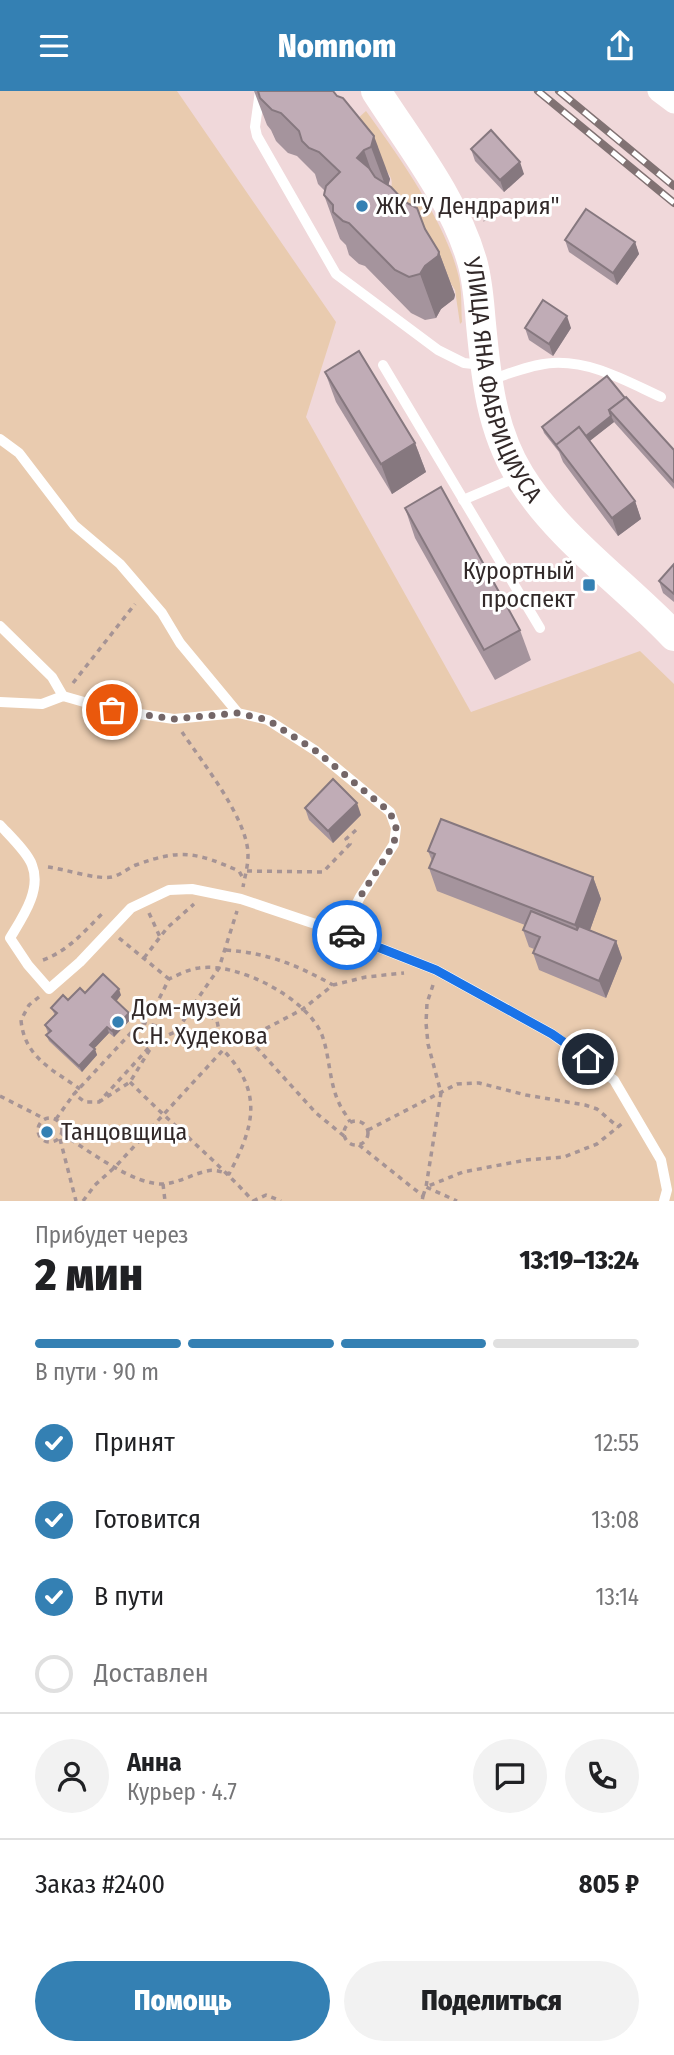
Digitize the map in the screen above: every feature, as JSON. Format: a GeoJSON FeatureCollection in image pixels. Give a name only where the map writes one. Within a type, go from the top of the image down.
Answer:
{"type":"FeatureCollection","features":[{"type":"Feature","properties":{"kind":"main road","name":"УЛИЦА ЯНА ФАБРИЦИУСА"},"geometry":{"type":"LineString","coordinates":[[376,91],[458,224],[472,261],[479,296],[486,373],[495,418],[520,476],[565,531],[646,606],[674,636]]}},
{"type":"Feature","properties":{"kind":"street"},"geometry":{"type":"LineString","coordinates":[[658,91],[674,103]]}},
{"type":"Feature","properties":{"kind":"lane"},"geometry":{"type":"LineString","coordinates":[[260,91],[255,127],[257,136],[335,274],[438,350],[486,373],[550,363],[573,364],[602,370],[661,397]]}},
{"type":"Feature","properties":{"kind":"lane"},"geometry":{"type":"LineString","coordinates":[[383,365],[540,628]]}},
{"type":"Feature","properties":{"kind":"lane"},"geometry":{"type":"LineString","coordinates":[[0,439],[19,453],[74,525],[120,564],[238,713]]}},
{"type":"Feature","properties":{"kind":"lane"},"geometry":{"type":"LineString","coordinates":[[463,500],[520,476]]}},
{"type":"Feature","properties":{"kind":"lane"},"geometry":{"type":"LineString","coordinates":[[0,626],[52,677],[63,696]]}},
{"type":"Feature","properties":{"kind":"lane"},"geometry":{"type":"LineString","coordinates":[[0,702],[42,704],[63,696],[112,710],[174,719],[238,713],[268,720],[297,738],[390,812],[396,828],[394,844],[360,897],[342,933]]}},
{"type":"Feature","properties":{"kind":"lane"},"geometry":{"type":"LineString","coordinates":[[0,825],[33,865],[34,888],[27,911],[10,938],[28,965],[49,989],[80,962],[131,908],[169,890],[191,889],[241,899],[342,933],[436,970],[552,1034],[614,1080],[661,1160],[667,1190],[664,1201]]}},
{"type":"Feature","properties":{"kind":"path"},"geometry":{"type":"LineString","coordinates":[[63,696],[144,593]]}},
{"type":"Feature","properties":{"kind":"path"},"geometry":{"type":"LineString","coordinates":[[99,1102],[155,1041],[177,1031],[219,968],[247,871],[245,832],[174,719]]}},
{"type":"Feature","properties":{"kind":"path"},"geometry":{"type":"LineString","coordinates":[[247,871],[323,872],[350,844],[346,839],[356,830]]}},
{"type":"Feature","properties":{"kind":"path"},"geometry":{"type":"LineString","coordinates":[[33,865],[114,877],[135,866],[173,855],[202,855],[239,871],[244,881]]}},
{"type":"Feature","properties":{"kind":"path"},"geometry":{"type":"LineString","coordinates":[[144,958],[160,937],[207,893]]}},
{"type":"Feature","properties":{"kind":"path"},"geometry":{"type":"LineString","coordinates":[[143,902],[160,937]]}},
{"type":"Feature","properties":{"kind":"path"},"geometry":{"type":"LineString","coordinates":[[109,930],[169,979]]}},
{"type":"Feature","properties":{"kind":"path"},"geometry":{"type":"LineString","coordinates":[[226,950],[254,952],[299,966],[333,985]]}},
{"type":"Feature","properties":{"kind":"path"},"geometry":{"type":"LineString","coordinates":[[56,1119],[74,1094],[141,1022],[159,999],[169,979],[199,968],[219,968],[248,975],[276,989],[303,1009],[321,1034],[339,1103],[350,1122]]}},
{"type":"Feature","properties":{"kind":"path"},"geometry":{"type":"LineString","coordinates":[[221,1032],[248,1038],[316,1113],[349,1143],[359,1145],[423,1198],[441,1093],[428,1044],[426,1023],[427,1003],[436,970],[366,977],[333,985],[303,1009],[248,1038]]}},
{"type":"Feature","properties":{"kind":"path"},"geometry":{"type":"LineString","coordinates":[[49,989],[29,1005],[21,1020],[22,1028],[35,1057],[81,1089]]}},
{"type":"Feature","properties":{"kind":"path"},"geometry":{"type":"LineString","coordinates":[[194,1004],[217,1021],[223,1050],[241,1075],[250,1094],[252,1120],[243,1149],[229,1174]]}},
{"type":"Feature","properties":{"kind":"path"},"geometry":{"type":"LineString","coordinates":[[74,1094],[85,1102],[99,1102],[130,1082],[155,1041],[156,1025],[141,1022]]}},
{"type":"Feature","properties":{"kind":"path"},"geometry":{"type":"LineString","coordinates":[[83,1201],[223,1050]]}},
{"type":"Feature","properties":{"kind":"path"},"geometry":{"type":"LineString","coordinates":[[130,1082],[162,1115],[229,1174],[253,1201],[266,1195],[281,1201]]}},
{"type":"Feature","properties":{"kind":"path"},"geometry":{"type":"LineString","coordinates":[[368,1130],[457,1084],[479,1083],[526,1095],[585,1105],[597,1109],[618,1127],[597,1144],[564,1157],[526,1160],[463,1172],[426,1187]]}},
{"type":"Feature","properties":{"kind":"path"},"geometry":{"type":"LineString","coordinates":[[0,1096],[45,1119],[56,1119]]}},
{"type":"Feature","properties":{"kind":"path"},"geometry":{"type":"LineString","coordinates":[[45,1119],[38,1128],[40,1138],[48,1142],[61,1136]]}},
{"type":"Feature","properties":{"kind":"path"},"geometry":{"type":"LineString","coordinates":[[56,1119],[62,1127],[61,1136],[76,1201]]}},
{"type":"Feature","properties":{"kind":"path"},"geometry":{"type":"LineString","coordinates":[[344,1136],[345,1126],[350,1122],[360,1121],[368,1130]]}},
{"type":"Feature","properties":{"kind":"path"},"geometry":{"type":"LineString","coordinates":[[359,1145],[366,1139],[368,1130]]}},
{"type":"Feature","properties":{"kind":"path"},"geometry":{"type":"LineString","coordinates":[[61,1136],[126,1174],[163,1184],[209,1170],[229,1174]]}},
{"type":"Feature","properties":{"kind":"path"},"geometry":{"type":"LineString","coordinates":[[163,1184],[165,1201]]}},
{"type":"Feature","properties":{"kind":"path"},"geometry":{"type":"LineString","coordinates":[[426,1187],[457,1201]]}},
{"type":"Feature","properties":{"kind":"shaded area"},"geometry":{"type":"Polygon","coordinates":[[[0,91],[177,91],[336,322],[306,417],[471,712],[640,651],[674,684],[674,1201],[0,1201],[0,91]]]}},
{"type":"Feature","properties":{"kind":"shaded area"},"geometry":{"type":"Polygon","coordinates":[[[366,111],[407,169],[444,235],[459,278],[460,324],[455,290],[391,189],[390,176],[356,120],[366,111]]]}},
{"type":"Feature","properties":{"kind":"building"},"geometry":{"type":"Polygon","coordinates":[[[258,91],[333,91],[343,98],[374,136],[371,147],[357,158],[405,202],[417,208],[425,229],[439,252],[420,274],[409,277],[395,270],[349,223],[333,212],[333,205],[324,195],[326,186],[340,172],[319,152],[309,148],[302,141],[299,131],[281,113],[272,110],[260,98],[258,91]]]}},
{"type":"Feature","properties":{"kind":"building"},"geometry":{"type":"Polygon","coordinates":[[[491,130],[520,162],[500,180],[471,149],[491,130]]]}},
{"type":"Feature","properties":{"kind":"building"},"geometry":{"type":"Polygon","coordinates":[[[586,209],[635,242],[613,273],[565,240],[586,209]]]}},
{"type":"Feature","properties":{"kind":"building"},"geometry":{"type":"Polygon","coordinates":[[[543,300],[567,316],[549,344],[525,328],[543,300]]]}},
{"type":"Feature","properties":{"kind":"building"},"geometry":{"type":"Polygon","coordinates":[[[359,351],[415,443],[381,464],[325,372],[359,351]]]}},
{"type":"Feature","properties":{"kind":"building"},"geometry":{"type":"Polygon","coordinates":[[[607,376],[625,398],[609,410],[611,416],[586,436],[579,427],[557,446],[542,427],[607,376]]]}},
{"type":"Feature","properties":{"kind":"building"},"geometry":{"type":"Polygon","coordinates":[[[626,397],[674,450],[674,482],[609,410],[626,397]]]}},
{"type":"Feature","properties":{"kind":"building"},"geometry":{"type":"Polygon","coordinates":[[[579,427],[635,501],[612,518],[556,445],[579,427]]]}},
{"type":"Feature","properties":{"kind":"building"},"geometry":{"type":"Polygon","coordinates":[[[441,487],[520,630],[484,650],[405,508],[441,487]]]}},
{"type":"Feature","properties":{"kind":"building"},"geometry":{"type":"Polygon","coordinates":[[[674,564],[674,594],[659,581],[674,564]]]}},
{"type":"Feature","properties":{"kind":"building"},"geometry":{"type":"Polygon","coordinates":[[[333,779],[357,803],[328,831],[305,808],[333,779]]]}},
{"type":"Feature","properties":{"kind":"building"},"geometry":{"type":"Polygon","coordinates":[[[441,819],[593,877],[575,925],[429,868],[435,854],[428,851],[441,819]]]}},
{"type":"Feature","properties":{"kind":"building"},"geometry":{"type":"Polygon","coordinates":[[[531,911],[577,930],[579,926],[616,941],[599,981],[533,953],[540,937],[523,930],[531,911]]]}},
{"type":"Feature","properties":{"kind":"building"},"geometry":{"type":"Polygon","coordinates":[[[103,974],[119,989],[112,997],[129,1013],[112,1031],[107,1027],[90,1045],[95,1049],[79,1066],[46,1035],[51,1031],[45,1025],[57,1013],[51,1008],[63,995],[68,1000],[80,988],[85,993],[103,974]]]}},
{"type":"Feature","properties":{"kind":"railway"},"geometry":{"type":"LineString","coordinates":[[538,91],[674,203]]}},
{"type":"Feature","properties":{"kind":"railway"},"geometry":{"type":"LineString","coordinates":[[559,91],[674,186]]}},
{"type":"Feature","properties":{"kind":"way so far"},"geometry":{"type":"LineString","coordinates":[[112,710],[174,719],[238,713],[268,720],[316,751],[390,812],[396,828],[394,844],[360,897],[342,933],[347,935]]}},
{"type":"Feature","properties":{"kind":"place","name":"ЖК \"У Дендрария\""},"geometry":{"type":"Point","coordinates":[362,206]}},
{"type":"Feature","properties":{"kind":"place","name":"Курортный проспект"},"geometry":{"type":"Point","coordinates":[589,585]}},
{"type":"Feature","properties":{"kind":"place","name":"Дом-музей С.Н. Худекова"},"geometry":{"type":"Point","coordinates":[118,1022]}},
{"type":"Feature","properties":{"kind":"place","name":"Танцовщица"},"geometry":{"type":"Point","coordinates":[47,1132]}},
{"type":"Feature","properties":{"kind":"route"},"geometry":{"type":"LineString","coordinates":[[347,935],[436,970],[552,1034],[588,1059]]}}]}
